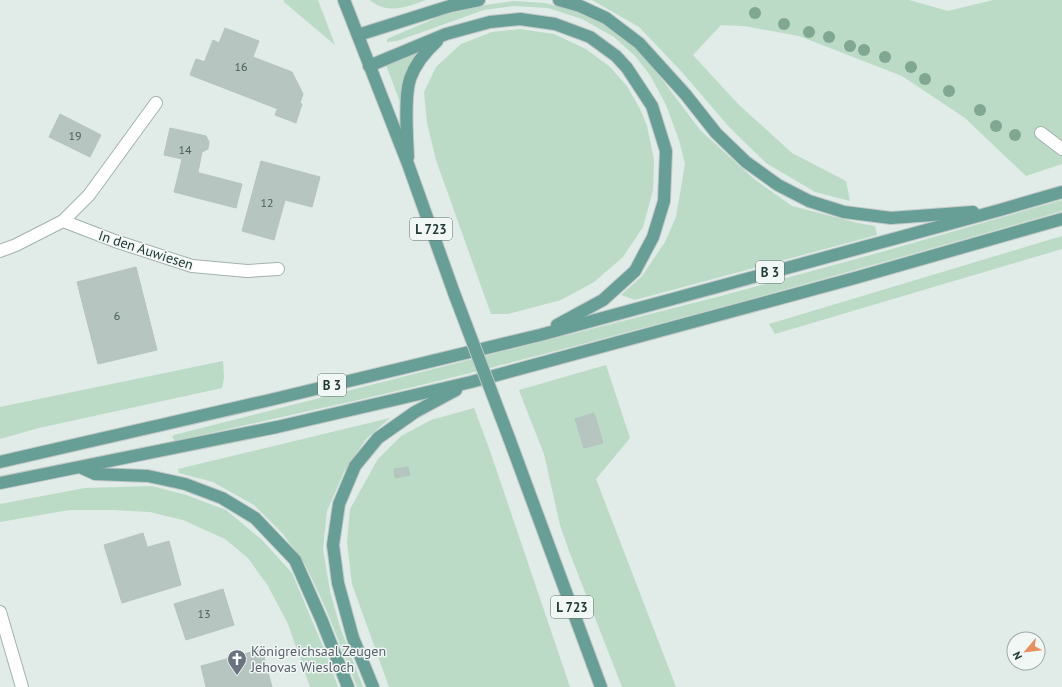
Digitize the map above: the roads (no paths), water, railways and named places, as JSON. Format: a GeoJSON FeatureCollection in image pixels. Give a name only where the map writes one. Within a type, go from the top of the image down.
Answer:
{"type":"FeatureCollection","features":[{"type":"Feature","properties":{"kind":"main road","name":"L 723"},"geometry":{"type":"LineString","coordinates":[[344,0],[408,164],[454,293],[601,686]]}},
{"type":"Feature","properties":{"kind":"main road"},"geometry":{"type":"LineString","coordinates":[[358,36],[450,6],[479,0]]}},
{"type":"Feature","properties":{"kind":"main road"},"geometry":{"type":"LineString","coordinates":[[559,0],[580,6],[606,18],[639,43],[686,95],[716,133],[746,162],[778,185],[809,201],[844,212],[891,218],[1000,210]]}},
{"type":"Feature","properties":{"kind":"main road"},"geometry":{"type":"LineString","coordinates":[[369,66],[446,34],[490,22],[520,18],[562,26],[590,37],[616,56],[628,68],[652,106],[666,151],[664,201],[653,237],[635,271],[603,300],[540,334]]}},
{"type":"Feature","properties":{"kind":"main road"},"geometry":{"type":"LineString","coordinates":[[408,164],[407,101],[410,79],[424,53],[446,34]]}},
{"type":"Feature","properties":{"kind":"main road","name":"B 3"},"geometry":{"type":"LineString","coordinates":[[0,462],[270,400],[540,334],[1062,192]]}},
{"type":"Feature","properties":{"kind":"main road","name":"B 3"},"geometry":{"type":"LineString","coordinates":[[0,483],[82,468],[277,427],[471,382],[855,278],[1062,219]]}},
{"type":"Feature","properties":{"kind":"main road"},"geometry":{"type":"LineString","coordinates":[[373,687],[353,638],[338,583],[333,545],[339,504],[355,466],[378,438],[415,412],[471,382]]}},
{"type":"Feature","properties":{"kind":"main road"},"geometry":{"type":"LineString","coordinates":[[82,468],[95,474],[148,476],[185,484],[222,498],[255,518],[295,560],[348,687]]}},
{"type":"Feature","properties":{"kind":"street"},"geometry":{"type":"LineString","coordinates":[[0,252],[62,221],[89,195],[156,103]]}},
{"type":"Feature","properties":{"kind":"street"},"geometry":{"type":"LineString","coordinates":[[1041,133],[1062,149]]}},
{"type":"Feature","properties":{"kind":"street","name":"In den Auwiesen"},"geometry":{"type":"LineString","coordinates":[[62,221],[115,241],[192,266],[247,271],[278,269]]}},
{"type":"Feature","properties":{"kind":"street"},"geometry":{"type":"LineString","coordinates":[[0,612],[22,687]]}},
{"type":"Feature","properties":{"kind":"place","name":"Königreichsaal Zeugen Jehovas Wiesloch"},"geometry":{"type":"Point","coordinates":[237,676]}}]}
